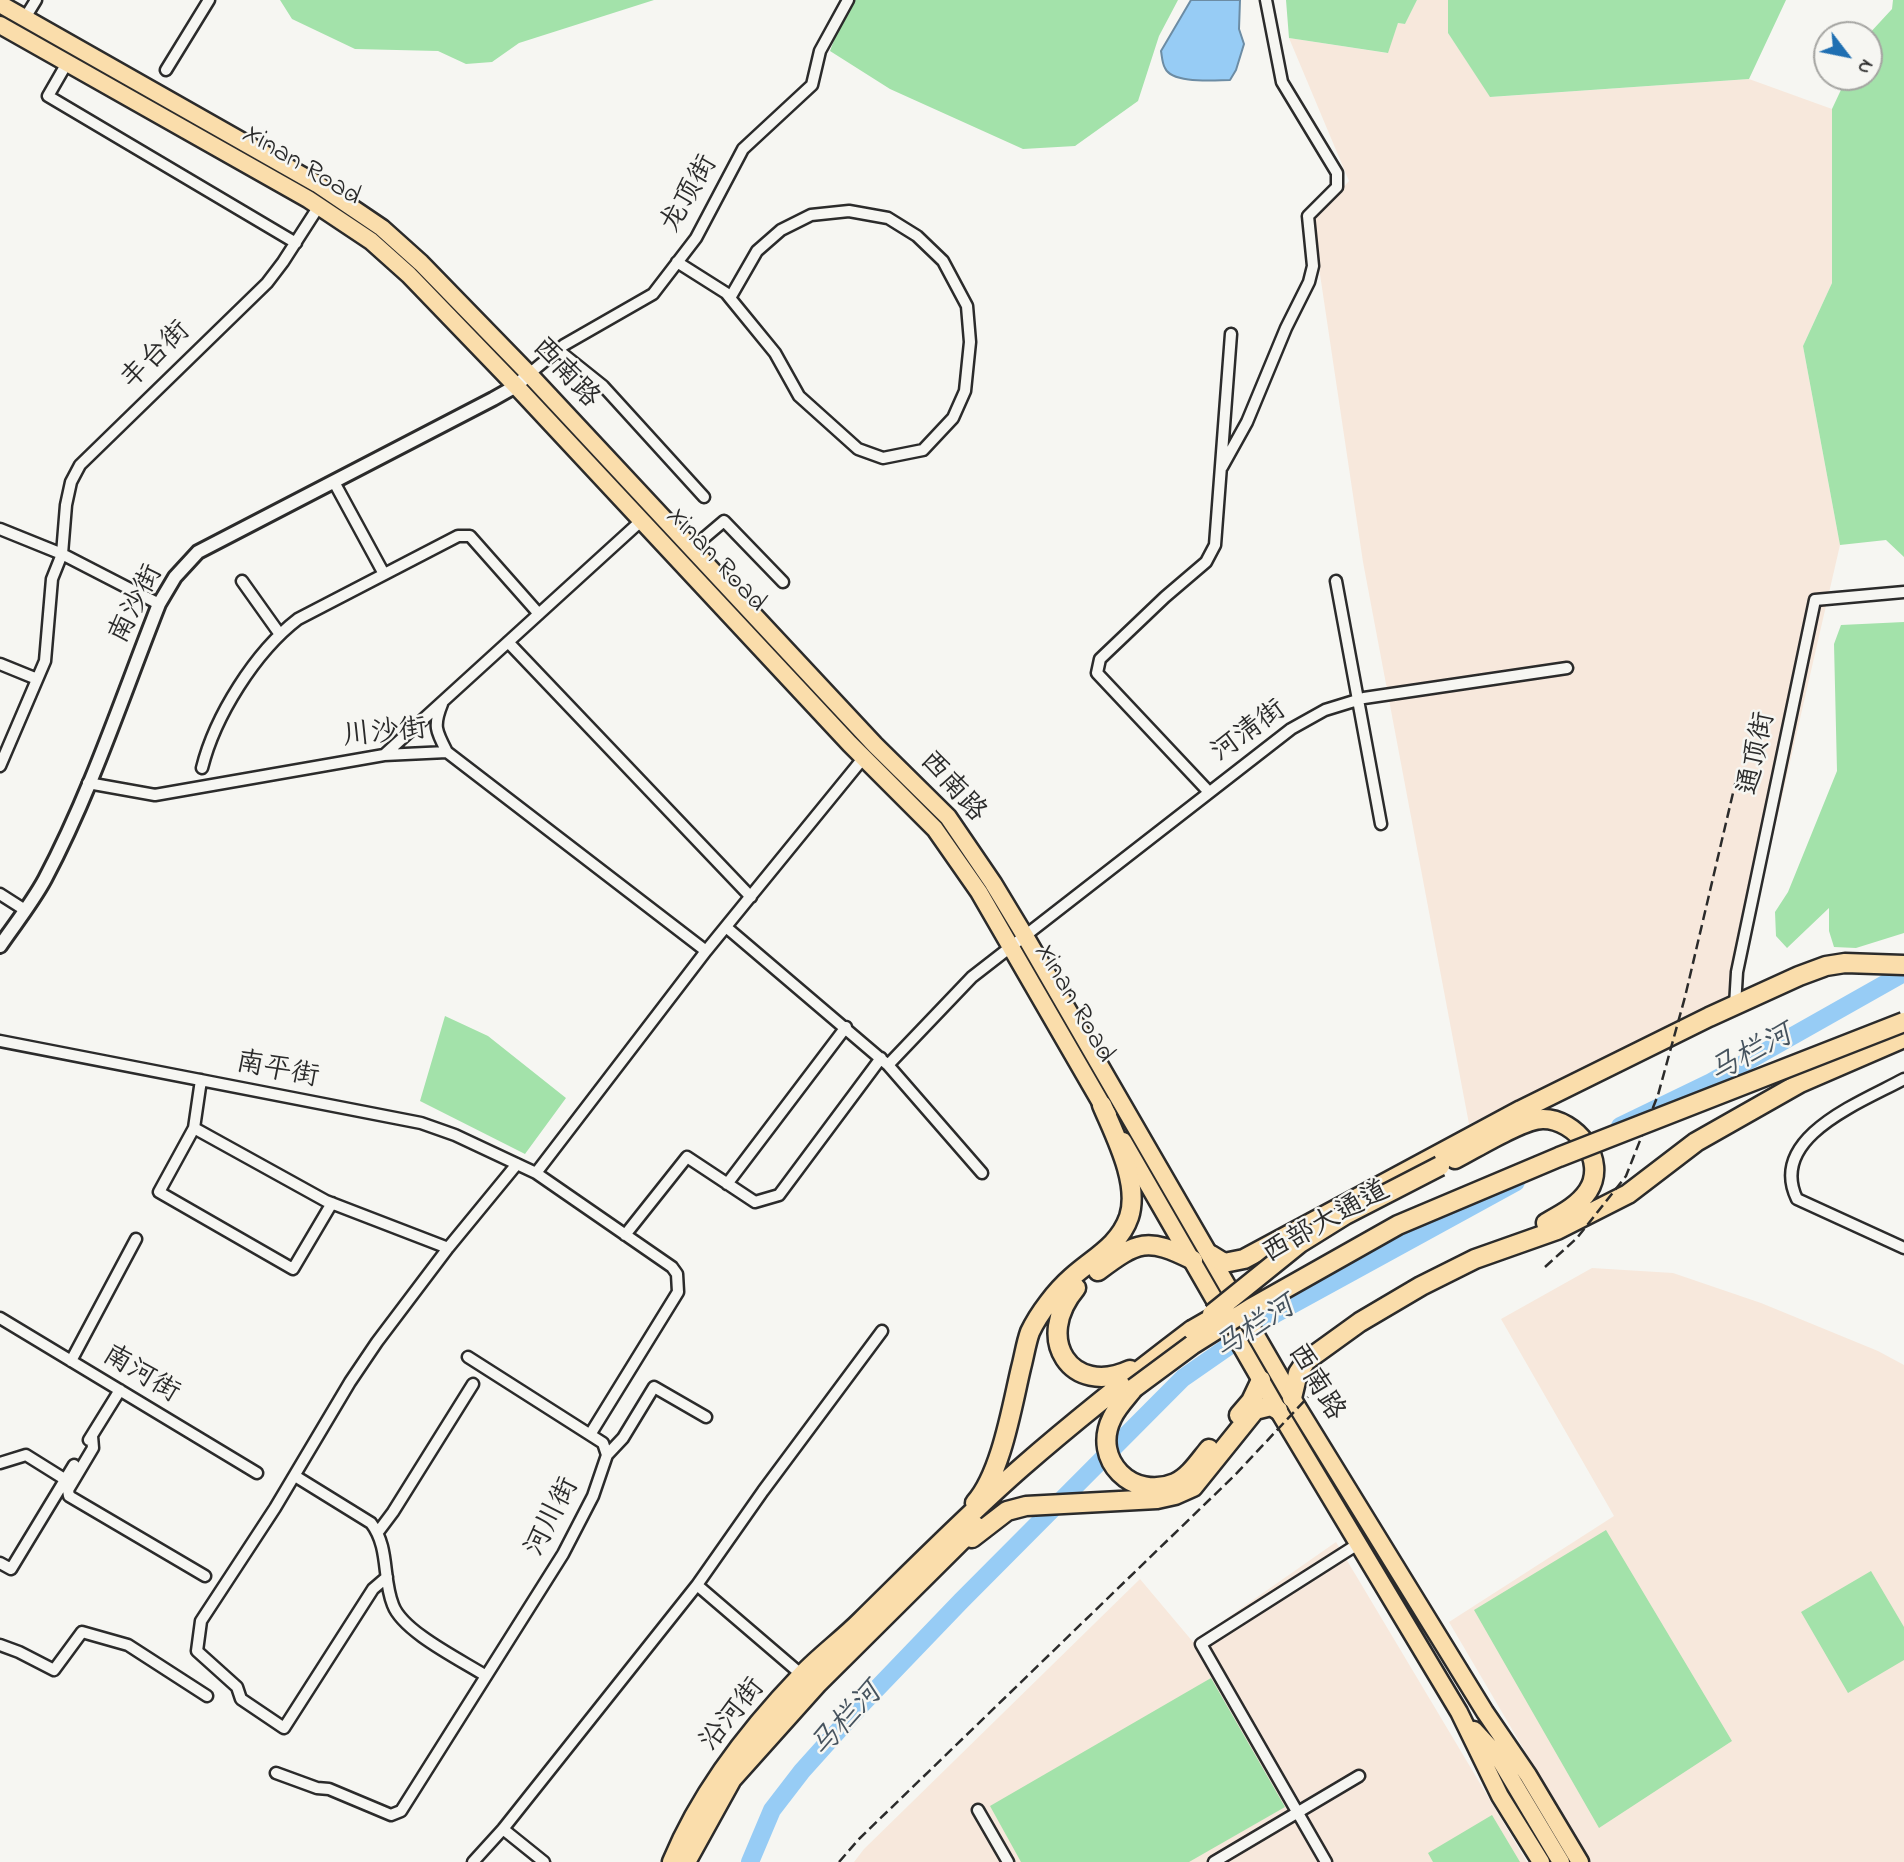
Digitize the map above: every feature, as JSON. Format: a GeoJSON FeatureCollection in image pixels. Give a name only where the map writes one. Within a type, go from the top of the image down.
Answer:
{"type":"FeatureCollection","features":[{"type":"Feature","properties":{"kind":"highway"},"geometry":{"type":"LineString","coordinates":[[1211,1255],[1224,1263],[1244,1259],[1521,1110],[1808,973],[1845,963],[1904,965]]}},
{"type":"Feature","properties":{"kind":"highway","name":"西部大通道"},"geometry":{"type":"LineString","coordinates":[[868,1624],[895,1586],[1021,1468],[1113,1390],[1192,1330],[1393,1216],[1555,1147],[1904,1011]]}},
{"type":"Feature","properties":{"kind":"highway","name":"西部大通道"},"geometry":{"type":"LineString","coordinates":[[868,1624],[917,1584],[1028,1476],[1135,1388],[1192,1345],[1239,1315],[1398,1225],[1559,1157],[1904,1022]]}},
{"type":"Feature","properties":{"kind":"highway"},"geometry":{"type":"LineString","coordinates":[[1292,1398],[1298,1373],[1306,1361],[1360,1322],[1421,1286],[1475,1259],[1557,1230],[1628,1194],[1696,1142],[1800,1083],[1904,1038]]}},
{"type":"Feature","properties":{"kind":"highway"},"geometry":{"type":"LineString","coordinates":[[895,1586],[979,1498],[998,1459],[1030,1333],[1044,1308],[1070,1278],[1101,1256],[1119,1236],[1129,1217],[1132,1201],[1130,1181],[1102,1105]]}},
{"type":"Feature","properties":{"kind":"highway"},"geometry":{"type":"LineString","coordinates":[[1192,1330],[1300,1243],[1345,1215],[1527,1123],[1543,1119],[1568,1127],[1578,1133],[1594,1161],[1594,1176],[1589,1189],[1575,1206],[1508,1248]]}},
{"type":"Feature","properties":{"kind":"highway"},"geometry":{"type":"LineString","coordinates":[[1155,1357],[1114,1377],[1084,1373],[1060,1353],[1056,1339],[1057,1323],[1064,1302],[1075,1288],[1131,1247],[1147,1245],[1169,1248],[1193,1260]]}},
{"type":"Feature","properties":{"kind":"highway"},"geometry":{"type":"LineString","coordinates":[[1135,1388],[1111,1419],[1106,1438],[1107,1450],[1112,1464],[1132,1484],[1144,1488],[1168,1486],[1189,1473],[1251,1401],[1259,1377]]}},
{"type":"Feature","properties":{"kind":"highway"},"geometry":{"type":"LineString","coordinates":[[917,1584],[1007,1511],[1026,1506],[1157,1499],[1193,1487],[1255,1410],[1271,1406],[1278,1410]]}},
{"type":"Feature","properties":{"kind":"highway","name":"沿河街"},"geometry":{"type":"LineString","coordinates":[[675,1861],[721,1772],[802,1675],[868,1624]]}},
{"type":"Feature","properties":{"kind":"highway","name":"沿河街"},"geometry":{"type":"LineString","coordinates":[[675,1861],[732,1779],[868,1624]]}},
{"type":"Feature","properties":{"kind":"highway"},"geometry":{"type":"LineString","coordinates":[[695,1862],[732,1779]]}},
{"type":"Feature","properties":{"kind":"main road","name":"西南路"},"geometry":{"type":"LineString","coordinates":[[0,4],[317,184],[382,228],[421,263],[529,374],[875,745],[948,817],[1025,936],[1292,1398],[1580,1862]]}},
{"type":"Feature","properties":{"kind":"main road","name":"Xinan Road"},"geometry":{"type":"LineString","coordinates":[[0,25],[319,206],[371,241],[409,275],[516,386],[864,758],[934,829],[979,892],[1218,1303]]}},
{"type":"Feature","properties":{"kind":"main road","name":"西南路"},"geometry":{"type":"LineString","coordinates":[[1218,1303],[1278,1410],[1459,1712],[1500,1796],[1541,1862]]}},
{"type":"Feature","properties":{"kind":"main road"},"geometry":{"type":"LineString","coordinates":[[1479,1703],[1497,1755],[1561,1862]]}},
{"type":"Feature","properties":{"kind":"main road"},"geometry":{"type":"LineString","coordinates":[[1459,1712],[1497,1755]]}},
{"type":"Feature","properties":{"kind":"street"},"geometry":{"type":"LineString","coordinates":[[25,18],[36,0]]}},
{"type":"Feature","properties":{"kind":"street"},"geometry":{"type":"LineString","coordinates":[[166,70],[209,0]]}},
{"type":"Feature","properties":{"kind":"street","name":"龙顶街"},"geometry":{"type":"LineString","coordinates":[[529,374],[558,350],[653,294],[696,238],[743,149],[812,85],[820,51],[848,0]]}},
{"type":"Feature","properties":{"kind":"street"},"geometry":{"type":"LineString","coordinates":[[1220,470],[1247,422],[1286,328],[1309,282],[1313,266],[1308,216],[1337,187],[1337,173],[1282,82],[1266,0]]}},
{"type":"Feature","properties":{"kind":"street"},"geometry":{"type":"LineString","coordinates":[[67,63],[48,96],[296,243]]}},
{"type":"Feature","properties":{"kind":"street","name":"丰台街"},"geometry":{"type":"LineString","coordinates":[[0,766],[45,661],[52,579],[62,554],[66,505],[71,482],[80,465],[267,283],[319,206]]}},
{"type":"Feature","properties":{"kind":"street"},"geometry":{"type":"LineString","coordinates":[[677,262],[726,293],[730,298],[775,353],[799,396],[858,449],[883,458],[923,450],[953,418],[965,391],[970,342],[967,306],[943,261],[917,236],[888,218],[849,211],[811,215],[781,230],[757,251],[730,298]]}},
{"type":"Feature","properties":{"kind":"street"},"geometry":{"type":"LineString","coordinates":[[1209,791],[1097,673],[1100,659],[1206,562],[1215,545],[1231,334]]}},
{"type":"Feature","properties":{"kind":"street"},"geometry":{"type":"LineString","coordinates":[[558,350],[603,386],[704,497]]}},
{"type":"Feature","properties":{"kind":"street","name":"南沙街"},"geometry":{"type":"LineString","coordinates":[[0,946],[44,881],[88,783],[159,604],[175,577],[198,552],[516,386],[529,374]]}},
{"type":"Feature","properties":{"kind":"street"},"geometry":{"type":"LineString","coordinates":[[334,482],[384,574]]}},
{"type":"Feature","properties":{"kind":"street"},"geometry":{"type":"LineString","coordinates":[[384,755],[642,520]]}},
{"type":"Feature","properties":{"kind":"street"},"geometry":{"type":"LineString","coordinates":[[691,549],[724,521],[783,582]]}},
{"type":"Feature","properties":{"kind":"street"},"geometry":{"type":"LineString","coordinates":[[0,529],[62,554],[159,604]]}},
{"type":"Feature","properties":{"kind":"street"},"geometry":{"type":"LineString","coordinates":[[202,768],[209,743],[236,693],[279,633],[298,619],[458,536],[470,536],[539,614]]}},
{"type":"Feature","properties":{"kind":"street"},"geometry":{"type":"LineString","coordinates":[[242,581],[279,633]]}},
{"type":"Feature","properties":{"kind":"street"},"geometry":{"type":"LineString","coordinates":[[1336,581],[1381,824]]}},
{"type":"Feature","properties":{"kind":"street","name":"通顶街"},"geometry":{"type":"LineString","coordinates":[[1735,1006],[1737,972],[1815,600],[1904,592]]}},
{"type":"Feature","properties":{"kind":"street"},"geometry":{"type":"LineString","coordinates":[[508,642],[751,897]]}},
{"type":"Feature","properties":{"kind":"street"},"geometry":{"type":"LineString","coordinates":[[0,664],[37,679]]}},
{"type":"Feature","properties":{"kind":"street","name":"河清街"},"geometry":{"type":"LineString","coordinates":[[625,1235],[687,1157],[755,1202],[779,1195],[885,1061],[972,977],[1291,729],[1325,709],[1358,699],[1567,668]]}},
{"type":"Feature","properties":{"kind":"street"},"geometry":{"type":"LineString","coordinates":[[443,701],[436,718],[436,730],[447,752]]}},
{"type":"Feature","properties":{"kind":"street"},"geometry":{"type":"LineString","coordinates":[[468,1357],[591,1433],[678,1293],[677,1274],[672,1267],[536,1174],[706,951],[875,745]]}},
{"type":"Feature","properties":{"kind":"street","name":"川沙街"},"geometry":{"type":"LineString","coordinates":[[88,783],[155,795],[384,755],[447,752],[706,951]]}},
{"type":"Feature","properties":{"kind":"street"},"geometry":{"type":"LineString","coordinates":[[0,894],[25,910]]}},
{"type":"Feature","properties":{"kind":"street"},"geometry":{"type":"LineString","coordinates":[[726,927],[885,1061],[982,1173]]}},
{"type":"Feature","properties":{"kind":"street"},"geometry":{"type":"LineString","coordinates":[[727,1184],[846,1027]]}},
{"type":"Feature","properties":{"kind":"street","name":"南平街"},"geometry":{"type":"LineString","coordinates":[[0,1041],[421,1123],[455,1135],[536,1174]]}},
{"type":"Feature","properties":{"kind":"street"},"geometry":{"type":"LineString","coordinates":[[1904,1079],[1816,1128],[1800,1145],[1792,1167],[1790,1185],[1797,1199],[1904,1248]]}},
{"type":"Feature","properties":{"kind":"street"},"geometry":{"type":"LineString","coordinates":[[201,1080],[194,1128],[159,1192],[293,1269],[331,1203]]}},
{"type":"Feature","properties":{"kind":"street"},"geometry":{"type":"LineString","coordinates":[[194,1128],[331,1203],[448,1248]]}},
{"type":"Feature","properties":{"kind":"street"},"geometry":{"type":"LineString","coordinates":[[387,1577],[373,1589],[284,1728],[241,1699],[237,1687],[197,1651],[201,1621],[295,1476],[350,1382],[448,1248],[517,1164]]}},
{"type":"Feature","properties":{"kind":"street"},"geometry":{"type":"LineString","coordinates":[[71,1361],[136,1239]]}},
{"type":"Feature","properties":{"kind":"street","name":"南河街"},"geometry":{"type":"LineString","coordinates":[[0,1318],[257,1473]]}},
{"type":"Feature","properties":{"kind":"street"},"geometry":{"type":"LineString","coordinates":[[473,1862],[503,1829],[697,1586],[763,1491],[882,1331]]}},
{"type":"Feature","properties":{"kind":"street"},"geometry":{"type":"LineString","coordinates":[[378,1532],[474,1384]]}},
{"type":"Feature","properties":{"kind":"street"},"geometry":{"type":"LineString","coordinates":[[607,1455],[622,1438],[654,1387],[706,1417]]}},
{"type":"Feature","properties":{"kind":"street"},"geometry":{"type":"LineString","coordinates":[[0,1563],[11,1569],[120,1390]]}},
{"type":"Feature","properties":{"kind":"street","name":"河川街"},"geometry":{"type":"LineString","coordinates":[[276,1773],[317,1788],[329,1789],[391,1815],[401,1811],[563,1554],[593,1496],[607,1455],[603,1443],[591,1433]]}},
{"type":"Feature","properties":{"kind":"street"},"geometry":{"type":"LineString","coordinates":[[92,1436],[93,1448],[68,1490],[69,1496],[205,1576]]}},
{"type":"Feature","properties":{"kind":"street"},"geometry":{"type":"LineString","coordinates":[[0,1463],[26,1455],[66,1479]]}},
{"type":"Feature","properties":{"kind":"street"},"geometry":{"type":"LineString","coordinates":[[295,1476],[371,1523],[378,1532],[386,1557],[393,1606],[407,1626],[486,1676]]}},
{"type":"Feature","properties":{"kind":"street"},"geometry":{"type":"LineString","coordinates":[[1325,1862],[1201,1644],[1357,1544]]}},
{"type":"Feature","properties":{"kind":"street"},"geometry":{"type":"LineString","coordinates":[[697,1586],[802,1675]]}},
{"type":"Feature","properties":{"kind":"street"},"geometry":{"type":"LineString","coordinates":[[0,1645],[19,1651],[54,1670],[82,1632],[128,1645],[207,1696]]}},
{"type":"Feature","properties":{"kind":"street"},"geometry":{"type":"LineString","coordinates":[[1214,1862],[1359,1776]]}},
{"type":"Feature","properties":{"kind":"street"},"geometry":{"type":"LineString","coordinates":[[978,1810],[1008,1862]]}},
{"type":"Feature","properties":{"kind":"street"},"geometry":{"type":"LineString","coordinates":[[503,1829],[544,1862]]}},
{"type":"Feature","properties":{"kind":"shaded area"},"geometry":{"type":"Polygon","coordinates":[[[1417,0],[1448,0],[1448,33],[1491,97],[1749,79],[1832,109],[1832,283],[1803,346],[1840,545],[1735,1001],[1469,1124],[1363,562],[1312,221],[1349,181],[1289,38],[1387,53],[1398,23],[1405,24],[1417,0]]]}},
{"type":"Feature","properties":{"kind":"shaded area"},"geometry":{"type":"Polygon","coordinates":[[[1592,1268],[1673,1273],[1761,1303],[1878,1351],[1904,1365],[1904,1862],[1590,1862],[1449,1622],[1614,1516],[1501,1319],[1592,1268]]]}},
{"type":"Feature","properties":{"kind":"shaded area"},"geometry":{"type":"Polygon","coordinates":[[[1336,1542],[1527,1862],[854,1862],[864,1849],[1140,1579],[1193,1642],[1336,1542]]]}},
{"type":"Feature","properties":{"kind":"green space"},"geometry":{"type":"Polygon","coordinates":[[[280,0],[654,0],[519,43],[492,62],[466,64],[438,51],[355,49],[292,19],[280,0]]]}},
{"type":"Feature","properties":{"kind":"green space"},"geometry":{"type":"Polygon","coordinates":[[[849,0],[1178,0],[1159,36],[1138,101],[1075,146],[1023,149],[890,89],[830,51],[849,0]]]}},
{"type":"Feature","properties":{"kind":"green space"},"geometry":{"type":"Polygon","coordinates":[[[1286,0],[1417,0],[1405,24],[1398,23],[1388,53],[1289,38],[1286,0]]]}},
{"type":"Feature","properties":{"kind":"green space"},"geometry":{"type":"Polygon","coordinates":[[[1448,0],[1786,0],[1749,79],[1490,97],[1448,33],[1448,0]]]}},
{"type":"Feature","properties":{"kind":"green space"},"geometry":{"type":"Polygon","coordinates":[[[1893,0],[1904,0],[1904,557],[1886,540],[1840,545],[1803,346],[1832,283],[1832,109],[1840,91],[1883,91],[1881,21],[1892,9],[1893,0]]]}},
{"type":"Feature","properties":{"kind":"green space"},"geometry":{"type":"Polygon","coordinates":[[[1904,622],[1904,933],[1856,948],[1834,947],[1829,931],[1829,908],[1787,948],[1776,936],[1775,912],[1788,892],[1837,771],[1834,644],[1841,625],[1904,622]]]}},
{"type":"Feature","properties":{"kind":"green space"},"geometry":{"type":"Polygon","coordinates":[[[445,1016],[488,1036],[566,1098],[525,1154],[420,1101],[445,1016]]]}},
{"type":"Feature","properties":{"kind":"green space"},"geometry":{"type":"Polygon","coordinates":[[[1606,1530],[1732,1741],[1599,1828],[1474,1610],[1606,1530]]]}},
{"type":"Feature","properties":{"kind":"green space"},"geometry":{"type":"Polygon","coordinates":[[[1871,1571],[1904,1627],[1904,1660],[1848,1693],[1801,1612],[1871,1571]]]}},
{"type":"Feature","properties":{"kind":"green space"},"geometry":{"type":"Polygon","coordinates":[[[1211,1678],[1285,1807],[1189,1862],[1021,1862],[990,1806],[1211,1678]]]}},
{"type":"Feature","properties":{"kind":"green space"},"geometry":{"type":"Polygon","coordinates":[[[1492,1815],[1520,1862],[1433,1862],[1428,1853],[1492,1815]]]}},
{"type":"Feature","properties":{"kind":"water"},"geometry":{"type":"Polygon","coordinates":[[[1191,0],[1240,0],[1239,29],[1244,44],[1230,80],[1184,79],[1169,73],[1164,66],[1161,51],[1191,0]]]}},
{"type":"Feature","properties":{"kind":"waterway","name":"马栏河"},"geometry":{"type":"LineString","coordinates":[[1620,1126],[1711,1082],[1904,973]]}},
{"type":"Feature","properties":{"kind":"waterway","name":"马栏河"},"geometry":{"type":"LineString","coordinates":[[750,1862],[772,1810],[802,1771],[961,1601],[1183,1378],[1275,1314],[1516,1182]]}},
{"type":"Feature","properties":{"kind":"railway"},"geometry":{"type":"LineString","coordinates":[[1545,1267],[1577,1238],[1626,1176],[1658,1095],[1685,997],[1737,776]]}},
{"type":"Feature","properties":{"kind":"railway"},"geometry":{"type":"LineString","coordinates":[[839,1862],[859,1839],[1235,1475],[1308,1397]]}}]}
